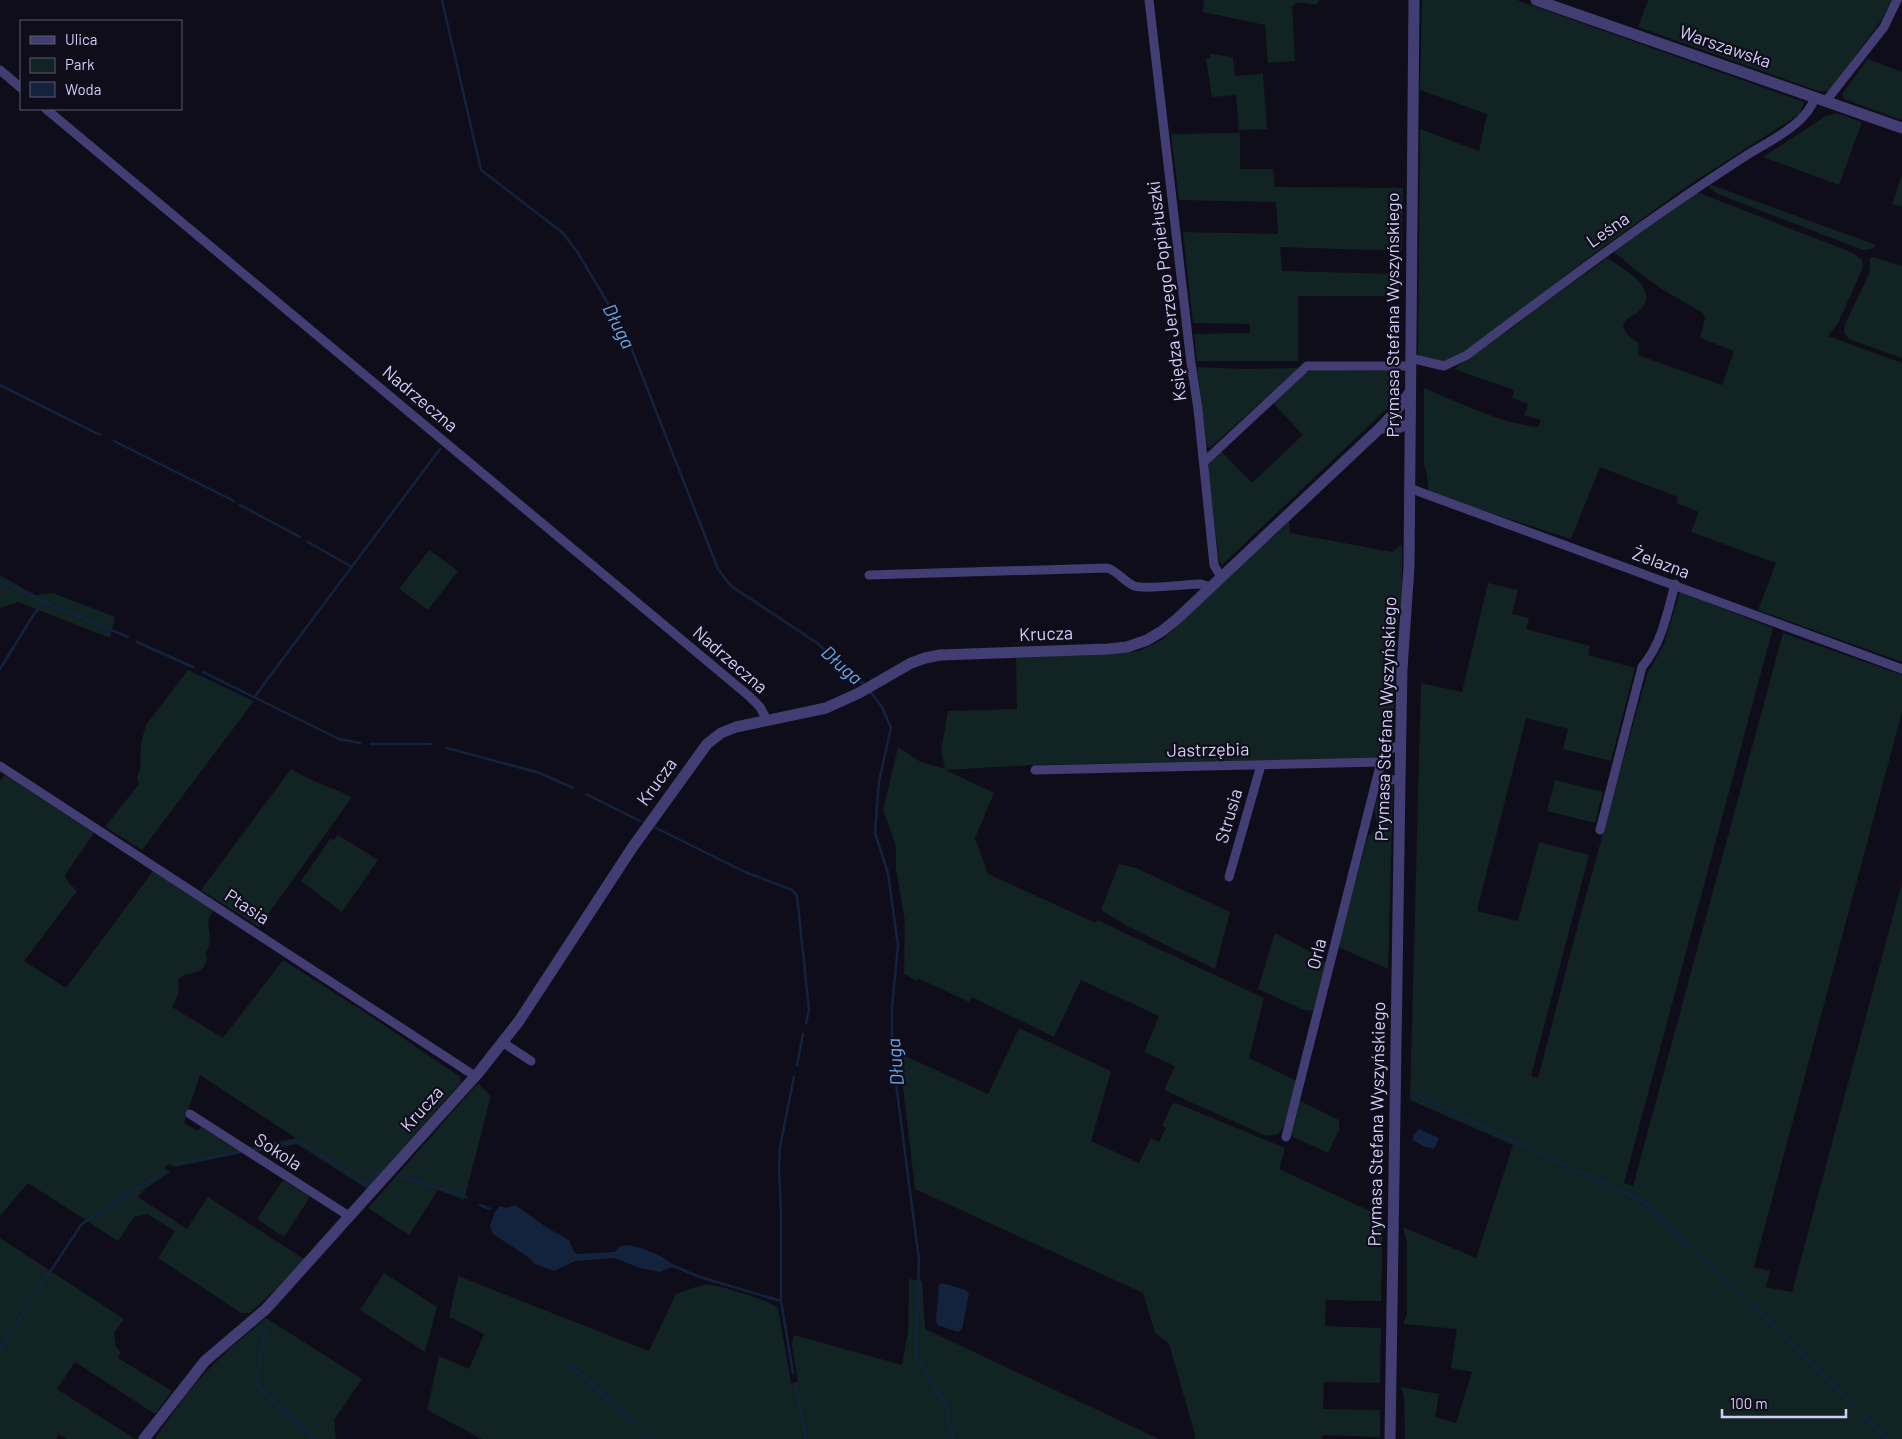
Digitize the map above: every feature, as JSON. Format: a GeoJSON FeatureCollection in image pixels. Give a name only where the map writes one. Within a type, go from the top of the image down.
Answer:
{"type":"FeatureCollection","features":[{"type":"Feature","properties":{"kind":"street","name":"Księdza Jerzego Popiełuszki"},"geometry":{"type":"LineString","coordinates":[[1149,0],[1204,462],[1214,565],[1220,577]]}},
{"type":"Feature","properties":{"kind":"street","name":"Prymasa Stefana Wyszyńskiego"},"geometry":{"type":"LineString","coordinates":[[1390,1439],[1400,744],[1402,668],[1409,567],[1414,0]]}},
{"type":"Feature","properties":{"kind":"street"},"geometry":{"type":"LineString","coordinates":[[1826,101],[1884,27],[1897,0]]}},
{"type":"Feature","properties":{"kind":"street","name":"Warszawska"},"geometry":{"type":"LineString","coordinates":[[1541,1],[1902,128]]}},
{"type":"Feature","properties":{"kind":"street"},"geometry":{"type":"LineString","coordinates":[[0,70],[20,87]]}},
{"type":"Feature","properties":{"kind":"street","name":"Leśna"},"geometry":{"type":"LineString","coordinates":[[1204,462],[1307,366],[1410,362],[1444,366],[1467,355],[1605,252],[1698,186],[1800,121],[1815,97]]}},
{"type":"Feature","properties":{"kind":"street","name":"Nadrzeczna"},"geometry":{"type":"LineString","coordinates":[[47,110],[749,696],[760,707],[767,720]]}},
{"type":"Feature","properties":{"kind":"street","name":"Krucza"},"geometry":{"type":"LineString","coordinates":[[144,1439],[205,1361],[266,1309],[474,1076],[519,1021],[632,848],[700,751],[721,734],[736,727],[826,708],[860,694],[911,663],[935,656],[1108,649],[1139,644],[1169,626],[1380,428],[1410,392]]}},
{"type":"Feature","properties":{"kind":"street"},"geometry":{"type":"LineString","coordinates":[[1388,418],[1401,418],[1410,423]]}},
{"type":"Feature","properties":{"kind":"street"},"geometry":{"type":"LineString","coordinates":[[1380,428],[1403,427],[1410,423]]}},
{"type":"Feature","properties":{"kind":"street","name":"Żelazna"},"geometry":{"type":"LineString","coordinates":[[1409,488],[1902,668]]}},
{"type":"Feature","properties":{"kind":"street"},"geometry":{"type":"LineString","coordinates":[[869,575],[1107,568],[1116,572],[1130,583],[1140,587],[1202,584],[1210,587]]}},
{"type":"Feature","properties":{"kind":"street"},"geometry":{"type":"LineString","coordinates":[[1600,830],[1642,668],[1657,645],[1675,584]]}},
{"type":"Feature","properties":{"kind":"street"},"geometry":{"type":"LineString","coordinates":[[1381,762],[1390,750],[1400,744]]}},
{"type":"Feature","properties":{"kind":"street","name":"Jastrzębia"},"geometry":{"type":"LineString","coordinates":[[1035,770],[1381,762]]}},
{"type":"Feature","properties":{"kind":"street","name":"Orla"},"geometry":{"type":"LineString","coordinates":[[1286,1136],[1381,762]]}},
{"type":"Feature","properties":{"kind":"street","name":"Strusia"},"geometry":{"type":"LineString","coordinates":[[1229,877],[1261,765]]}},
{"type":"Feature","properties":{"kind":"street","name":"Ptasia"},"geometry":{"type":"LineString","coordinates":[[0,766],[474,1076]]}},
{"type":"Feature","properties":{"kind":"street"},"geometry":{"type":"LineString","coordinates":[[1377,779],[1400,780]]}},
{"type":"Feature","properties":{"kind":"street"},"geometry":{"type":"LineString","coordinates":[[502,1042],[531,1062]]}},
{"type":"Feature","properties":{"kind":"street","name":"Sokola"},"geometry":{"type":"LineString","coordinates":[[190,1114],[349,1216]]}},
{"type":"Feature","properties":{"kind":"green space"},"geometry":{"type":"Polygon","coordinates":[[[1204,0],[1319,0],[1317,5],[1297,2],[1292,7],[1295,61],[1268,63],[1265,25],[1203,12],[1204,0]]]}},
{"type":"Feature","properties":{"kind":"green space"},"geometry":{"type":"Polygon","coordinates":[[[1422,0],[1517,0],[1804,102],[1800,114],[1689,185],[1595,253],[1488,335],[1443,364],[1418,355],[1420,129],[1479,151],[1487,114],[1420,90],[1422,0]]]}},
{"type":"Feature","properties":{"kind":"green space"},"geometry":{"type":"Polygon","coordinates":[[[1648,0],[1892,0],[1880,22],[1830,90],[1821,92],[1638,27],[1648,0]]]}},
{"type":"Feature","properties":{"kind":"green space"},"geometry":{"type":"Polygon","coordinates":[[[1210,54],[1233,57],[1235,76],[1263,74],[1267,129],[1239,130],[1236,95],[1212,97],[1206,59],[1210,58],[1210,54]]]}},
{"type":"Feature","properties":{"kind":"green space"},"geometry":{"type":"Polygon","coordinates":[[[1868,59],[1902,72],[1902,120],[1844,99],[1842,94],[1868,59]]]}},
{"type":"Feature","properties":{"kind":"green space"},"geometry":{"type":"Polygon","coordinates":[[[1837,113],[1862,122],[1839,185],[1763,157],[1826,116],[1837,113]]]}},
{"type":"Feature","properties":{"kind":"green space"},"geometry":{"type":"Polygon","coordinates":[[[1240,133],[1240,169],[1273,169],[1275,187],[1403,188],[1402,251],[1280,247],[1282,271],[1399,274],[1399,296],[1298,296],[1298,361],[1197,361],[1194,334],[1250,333],[1250,324],[1193,323],[1183,232],[1278,234],[1276,202],[1179,200],[1171,134],[1240,133]]]}},
{"type":"Feature","properties":{"kind":"green space"},"geometry":{"type":"Polygon","coordinates":[[[1902,175],[1902,207],[1892,204],[1902,175]]]}},
{"type":"Feature","properties":{"kind":"green space"},"geometry":{"type":"Polygon","coordinates":[[[1709,184],[1876,245],[1872,249],[1863,250],[1718,194],[1710,188],[1709,184]]]}},
{"type":"Feature","properties":{"kind":"green space"},"geometry":{"type":"Polygon","coordinates":[[[1697,192],[1853,253],[1862,260],[1863,267],[1860,274],[1838,323],[1828,336],[1902,363],[1902,662],[1758,610],[1776,563],[1691,532],[1699,512],[1676,503],[1678,497],[1600,467],[1571,539],[1429,493],[1424,465],[1424,388],[1494,417],[1538,427],[1541,420],[1524,415],[1528,404],[1512,398],[1514,390],[1454,369],[1607,258],[1638,280],[1646,295],[1645,303],[1639,311],[1627,319],[1623,326],[1627,334],[1639,344],[1638,355],[1722,385],[1734,351],[1700,338],[1705,319],[1703,313],[1660,288],[1614,252],[1697,192]]]}},
{"type":"Feature","properties":{"kind":"green space"},"geometry":{"type":"Polygon","coordinates":[[[1873,257],[1902,266],[1902,358],[1849,339],[1844,332],[1845,324],[1870,272],[1870,258],[1873,257]]]}},
{"type":"Feature","properties":{"kind":"green space"},"geometry":{"type":"Polygon","coordinates":[[[1197,367],[1243,369],[1298,368],[1210,448],[1207,446],[1197,367]]]}},
{"type":"Feature","properties":{"kind":"green space"},"geometry":{"type":"Polygon","coordinates":[[[1313,370],[1392,371],[1401,380],[1400,391],[1397,399],[1222,565],[1219,561],[1208,467],[1210,462],[1221,451],[1252,483],[1303,435],[1273,403],[1303,374],[1313,370]]]}},
{"type":"Feature","properties":{"kind":"green space"},"geometry":{"type":"Polygon","coordinates":[[[1289,522],[1290,533],[1392,552],[1402,544],[1402,603],[1397,624],[1393,731],[1377,758],[1033,765],[946,770],[994,793],[975,838],[988,874],[1096,923],[1097,920],[1264,998],[1249,1058],[1297,1081],[1284,1126],[1278,1134],[1266,1136],[1164,1090],[1175,1066],[1144,1052],[1159,1016],[1081,980],[1054,1037],[972,997],[969,1002],[918,978],[917,981],[904,974],[905,922],[896,869],[896,846],[883,810],[898,747],[921,762],[945,769],[941,750],[948,711],[1017,709],[1016,657],[1139,651],[1162,640],[1289,522]]]}},
{"type":"Feature","properties":{"kind":"green space"},"geometry":{"type":"Polygon","coordinates":[[[429,550],[458,571],[428,610],[399,589],[429,550]]]}},
{"type":"Feature","properties":{"kind":"green space"},"geometry":{"type":"Polygon","coordinates":[[[0,575],[35,595],[53,593],[115,617],[110,638],[18,602],[0,608],[0,575]]]}},
{"type":"Feature","properties":{"kind":"green space"},"geometry":{"type":"Polygon","coordinates":[[[1488,583],[1518,590],[1512,614],[1529,618],[1526,629],[1590,646],[1588,655],[1635,668],[1611,761],[1563,749],[1568,729],[1526,718],[1477,911],[1518,921],[1539,842],[1589,855],[1531,1076],[1538,1078],[1647,674],[1664,644],[1680,592],[1773,628],[1624,1183],[1633,1186],[1783,633],[1902,675],[1902,712],[1754,1267],[1770,1271],[1766,1287],[1792,1292],[1902,882],[1902,1439],[1405,1439],[1404,1397],[1401,1387],[1439,1394],[1435,1417],[1456,1423],[1472,1372],[1451,1368],[1457,1329],[1403,1324],[1407,1314],[1407,1243],[1403,1227],[1476,1258],[1513,1145],[1410,1100],[1421,683],[1462,692],[1488,583]]]}},
{"type":"Feature","properties":{"kind":"green space"},"geometry":{"type":"Polygon","coordinates":[[[188,670],[254,701],[142,850],[105,827],[139,784],[137,777],[140,768],[141,743],[146,725],[188,670]]]}},
{"type":"Feature","properties":{"kind":"green space"},"geometry":{"type":"Polygon","coordinates":[[[291,769],[352,797],[259,927],[201,890],[291,769]]]}},
{"type":"Feature","properties":{"kind":"green space"},"geometry":{"type":"Polygon","coordinates":[[[5,775],[94,833],[65,875],[68,882],[77,891],[24,961],[66,988],[153,871],[214,910],[210,916],[208,926],[210,941],[205,953],[207,957],[205,964],[199,971],[178,980],[179,993],[172,1007],[223,1038],[283,960],[371,1016],[460,1077],[461,1082],[367,1189],[297,1144],[258,1152],[251,1147],[296,1138],[200,1075],[184,1123],[198,1131],[201,1127],[242,1153],[175,1167],[169,1164],[164,1168],[170,1172],[145,1189],[138,1197],[187,1229],[208,1197],[304,1259],[250,1313],[241,1313],[158,1258],[175,1231],[147,1214],[134,1217],[118,1241],[28,1183],[0,1216],[0,781],[5,775]]]}},
{"type":"Feature","properties":{"kind":"green space"},"geometry":{"type":"Polygon","coordinates":[[[1555,780],[1603,792],[1595,823],[1547,811],[1555,780]]]}},
{"type":"Feature","properties":{"kind":"green space"},"geometry":{"type":"Polygon","coordinates":[[[1388,783],[1393,783],[1388,969],[1338,947],[1368,836],[1373,832],[1378,823],[1375,813],[1376,801],[1388,783]]]}},
{"type":"Feature","properties":{"kind":"green space"},"geometry":{"type":"Polygon","coordinates":[[[338,835],[378,860],[342,912],[301,881],[330,839],[334,840],[338,835]]]}},
{"type":"Feature","properties":{"kind":"green space"},"geometry":{"type":"Polygon","coordinates":[[[1119,864],[1136,868],[1230,912],[1215,969],[1127,926],[1101,910],[1119,864]]]}},
{"type":"Feature","properties":{"kind":"green space"},"geometry":{"type":"Polygon","coordinates":[[[1275,933],[1318,956],[1326,963],[1313,1011],[1304,1010],[1258,989],[1275,933]]]}},
{"type":"Feature","properties":{"kind":"green space"},"geometry":{"type":"Polygon","coordinates":[[[1019,1028],[1111,1071],[1091,1141],[1139,1163],[1151,1138],[1159,1142],[1166,1128],[1162,1126],[1172,1104],[1176,1103],[1285,1148],[1279,1169],[1383,1217],[1381,1301],[1326,1300],[1325,1326],[1381,1328],[1380,1383],[1324,1382],[1323,1409],[1380,1410],[1380,1437],[1323,1435],[1322,1439],[1195,1439],[1170,1347],[1167,1342],[1155,1333],[1143,1293],[915,1189],[900,1062],[903,1055],[988,1094],[1019,1028]]]}},
{"type":"Feature","properties":{"kind":"green space"},"geometry":{"type":"Polygon","coordinates":[[[478,1083],[491,1096],[464,1200],[438,1190],[409,1235],[368,1208],[478,1083]]]}},
{"type":"Feature","properties":{"kind":"green space"},"geometry":{"type":"Polygon","coordinates":[[[1298,1100],[1339,1120],[1339,1130],[1328,1153],[1289,1135],[1298,1100]]]}},
{"type":"Feature","properties":{"kind":"green space"},"geometry":{"type":"Polygon","coordinates":[[[283,1180],[310,1197],[284,1237],[257,1219],[283,1180]]]}},
{"type":"Feature","properties":{"kind":"green space"},"geometry":{"type":"Polygon","coordinates":[[[0,1238],[124,1319],[114,1333],[116,1347],[121,1352],[118,1358],[172,1391],[155,1414],[75,1362],[57,1389],[135,1439],[67,1439],[59,1434],[56,1439],[0,1439],[0,1238]]]}},
{"type":"Feature","properties":{"kind":"green space"},"geometry":{"type":"Polygon","coordinates":[[[384,1273],[437,1307],[425,1352],[360,1310],[384,1273]]]}},
{"type":"Feature","properties":{"kind":"green space"},"geometry":{"type":"Polygon","coordinates":[[[458,1276],[649,1351],[676,1294],[703,1285],[741,1293],[778,1308],[791,1383],[798,1382],[792,1345],[794,1335],[902,1365],[908,1332],[909,1279],[922,1281],[925,1329],[1159,1439],[482,1439],[427,1410],[439,1356],[469,1369],[484,1334],[449,1317],[458,1276]]]}},
{"type":"Feature","properties":{"kind":"green space"},"geometry":{"type":"Polygon","coordinates":[[[266,1318],[362,1379],[334,1420],[336,1439],[156,1439],[173,1413],[207,1370],[266,1318]]]}},
{"type":"Feature","properties":{"kind":"water"},"geometry":{"type":"Polygon","coordinates":[[[1419,1129],[1439,1138],[1434,1149],[1423,1146],[1413,1140],[1413,1136],[1419,1129]]]}},
{"type":"Feature","properties":{"kind":"water"},"geometry":{"type":"Polygon","coordinates":[[[515,1205],[549,1229],[569,1240],[574,1252],[577,1254],[615,1252],[621,1246],[626,1245],[641,1248],[657,1255],[674,1266],[660,1272],[640,1268],[614,1258],[575,1261],[554,1271],[535,1264],[528,1257],[493,1234],[490,1226],[495,1212],[500,1206],[506,1208],[515,1205]]]}},
{"type":"Feature","properties":{"kind":"water"},"geometry":{"type":"Polygon","coordinates":[[[942,1283],[966,1290],[969,1294],[962,1329],[958,1332],[938,1325],[936,1321],[939,1285],[942,1283]]]}},
{"type":"Feature","properties":{"kind":"waterway","name":"Długa"},"geometry":{"type":"LineString","coordinates":[[442,0],[481,170],[563,233],[578,253],[625,332],[718,569],[731,586],[817,643],[866,686]]}},
{"type":"Feature","properties":{"kind":"waterway"},"geometry":{"type":"LineString","coordinates":[[0,385],[100,435]]}},
{"type":"Feature","properties":{"kind":"waterway"},"geometry":{"type":"LineString","coordinates":[[114,441],[234,501]]}},
{"type":"Feature","properties":{"kind":"waterway"},"geometry":{"type":"LineString","coordinates":[[255,696],[440,449]]}},
{"type":"Feature","properties":{"kind":"waterway"},"geometry":{"type":"LineString","coordinates":[[240,505],[300,537]]}},
{"type":"Feature","properties":{"kind":"waterway"},"geometry":{"type":"LineString","coordinates":[[308,542],[352,567]]}},
{"type":"Feature","properties":{"kind":"waterway"},"geometry":{"type":"LineString","coordinates":[[0,581],[44,602],[128,637]]}},
{"type":"Feature","properties":{"kind":"waterway"},"geometry":{"type":"LineString","coordinates":[[0,669],[34,614],[44,602]]}},
{"type":"Feature","properties":{"kind":"waterway"},"geometry":{"type":"LineString","coordinates":[[137,642],[193,667]]}},
{"type":"Feature","properties":{"kind":"waterway"},"geometry":{"type":"LineString","coordinates":[[203,672],[339,739],[360,743]]}},
{"type":"Feature","properties":{"kind":"waterway","name":"Długa"},"geometry":{"type":"LineString","coordinates":[[869,690],[882,707],[891,728],[879,781],[875,833],[888,873],[898,946],[892,1007],[892,1053],[919,1260],[916,1355],[946,1406],[953,1439]]}},
{"type":"Feature","properties":{"kind":"waterway"},"geometry":{"type":"LineString","coordinates":[[371,744],[431,744]]}},
{"type":"Feature","properties":{"kind":"waterway"},"geometry":{"type":"LineString","coordinates":[[447,748],[540,773],[573,788]]}},
{"type":"Feature","properties":{"kind":"waterway"},"geometry":{"type":"LineString","coordinates":[[586,794],[640,821]]}},
{"type":"Feature","properties":{"kind":"waterway"},"geometry":{"type":"LineString","coordinates":[[656,828],[745,872],[792,890],[797,896],[809,1010],[806,1023]]}},
{"type":"Feature","properties":{"kind":"waterway"},"geometry":{"type":"LineString","coordinates":[[797,1065],[803,1034]]}},
{"type":"Feature","properties":{"kind":"waterway"},"geometry":{"type":"LineString","coordinates":[[793,1373],[781,1301],[779,1170],[780,1147],[794,1077]]}},
{"type":"Feature","properties":{"kind":"waterway"},"geometry":{"type":"LineString","coordinates":[[1414,1094],[1644,1202],[1745,1299]]}},
{"type":"Feature","properties":{"kind":"waterway"},"geometry":{"type":"LineString","coordinates":[[256,1149],[299,1141],[367,1185],[382,1167]]}},
{"type":"Feature","properties":{"kind":"waterway"},"geometry":{"type":"LineString","coordinates":[[177,1164],[240,1152]]}},
{"type":"Feature","properties":{"kind":"waterway"},"geometry":{"type":"LineString","coordinates":[[36,1293],[81,1225],[165,1171]]}},
{"type":"Feature","properties":{"kind":"waterway"},"geometry":{"type":"LineString","coordinates":[[399,1175],[466,1197]]}},
{"type":"Feature","properties":{"kind":"waterway"},"geometry":{"type":"LineString","coordinates":[[480,1205],[490,1209]]}},
{"type":"Feature","properties":{"kind":"waterway"},"geometry":{"type":"LineString","coordinates":[[671,1265],[700,1277],[781,1301]]}},
{"type":"Feature","properties":{"kind":"waterway"},"geometry":{"type":"LineString","coordinates":[[0,1349],[31,1301]]}},
{"type":"Feature","properties":{"kind":"waterway"},"geometry":{"type":"LineString","coordinates":[[1749,1303],[1777,1329]]}},
{"type":"Feature","properties":{"kind":"waterway"},"geometry":{"type":"LineString","coordinates":[[265,1331],[257,1381],[261,1390],[310,1434],[312,1439]]}},
{"type":"Feature","properties":{"kind":"waterway"},"geometry":{"type":"LineString","coordinates":[[1785,1337],[1853,1405]]}},
{"type":"Feature","properties":{"kind":"waterway"},"geometry":{"type":"LineString","coordinates":[[570,1365],[637,1425]]}},
{"type":"Feature","properties":{"kind":"waterway"},"geometry":{"type":"LineString","coordinates":[[796,1385],[806,1439]]}},
{"type":"Feature","properties":{"kind":"waterway"},"geometry":{"type":"LineString","coordinates":[[1862,1413],[1888,1439]]}},
{"type":"Feature","properties":{"kind":"waterway"},"geometry":{"type":"LineString","coordinates":[[645,1433],[652,1439]]}}]}
